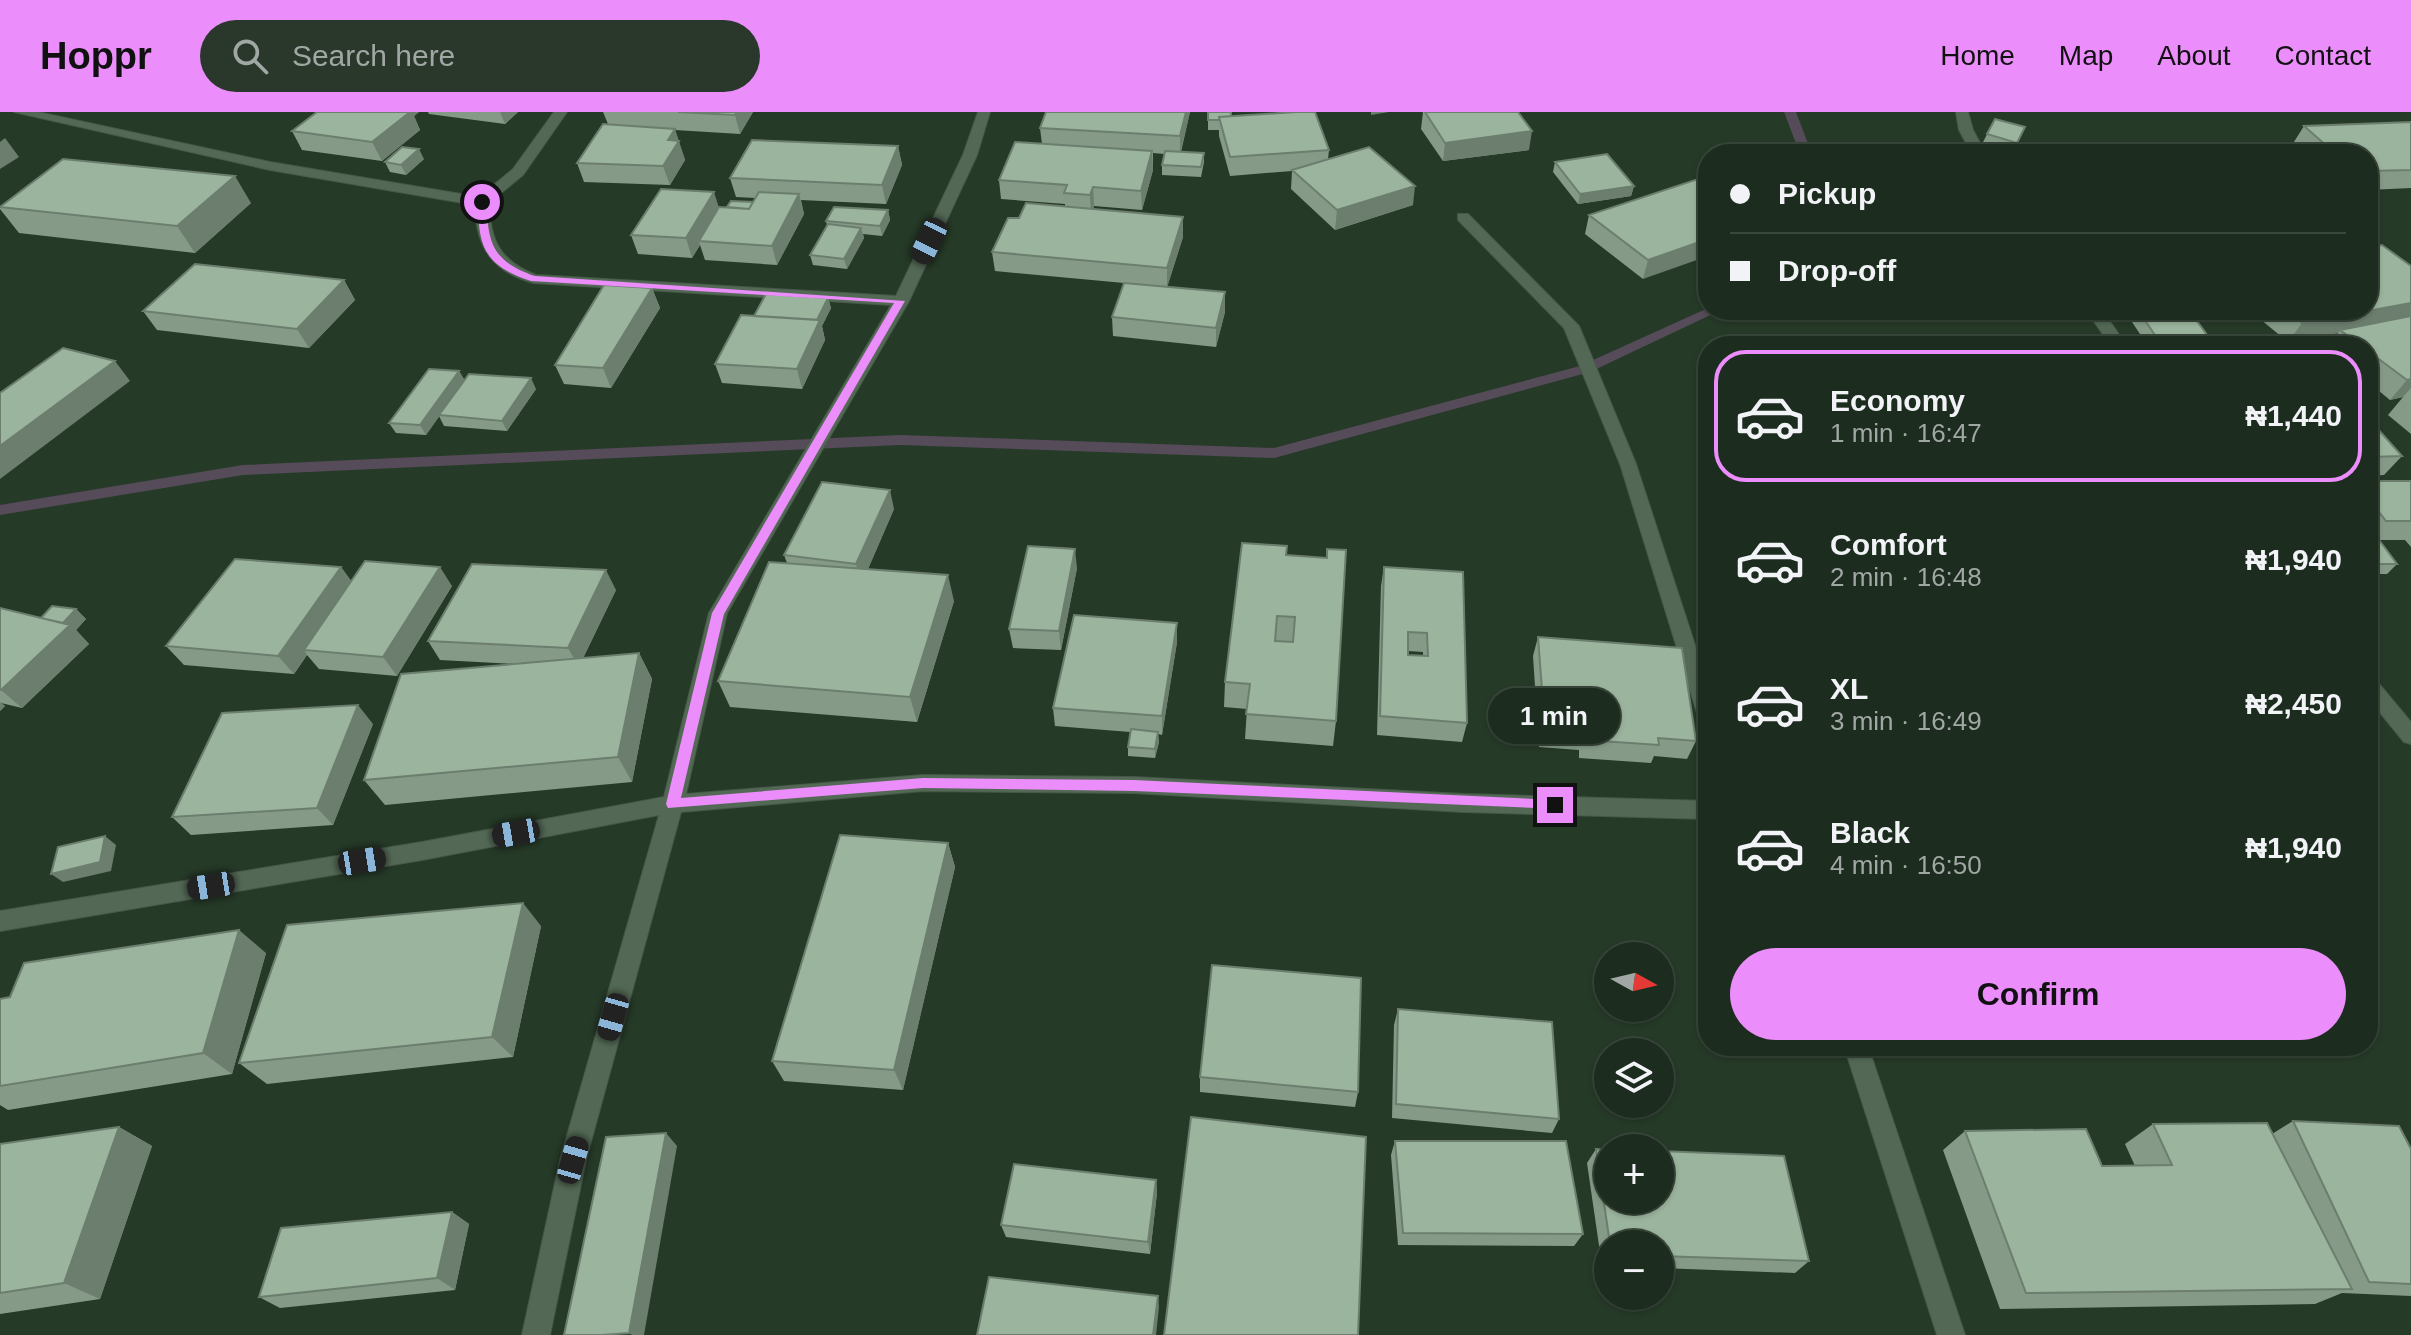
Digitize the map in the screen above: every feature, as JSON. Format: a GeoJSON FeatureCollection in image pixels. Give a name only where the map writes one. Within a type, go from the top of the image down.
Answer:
{"type":"FeatureCollection","features":[{"type":"Feature","properties":{"kind":"street"},"geometry":{"type":"LineString","coordinates":[[20,112],[54,114],[270,166],[388,183],[482,202]]}},
{"type":"Feature","properties":{"kind":"street"},"geometry":{"type":"LineString","coordinates":[[482,202],[518,172],[561,112]]}},
{"type":"Feature","properties":{"kind":"street"},"geometry":{"type":"LineString","coordinates":[[536,1335],[573,1160],[673,804],[718,613],[901,301],[970,155],[984,112]]}},
{"type":"Feature","properties":{"kind":"street"},"geometry":{"type":"LineString","coordinates":[[1962,112],[1974,144]]}},
{"type":"Feature","properties":{"kind":"street"},"geometry":{"type":"LineString","coordinates":[[482,202],[482,230],[490,250],[505,269],[534,279],[901,301]]}},
{"type":"Feature","properties":{"kind":"street"},"geometry":{"type":"LineString","coordinates":[[1463,217],[1571,326],[1628,464],[1698,684]]}},
{"type":"Feature","properties":{"kind":"street"},"geometry":{"type":"LineString","coordinates":[[2378,696],[2411,736]]}},
{"type":"Feature","properties":{"kind":"street"},"geometry":{"type":"LineString","coordinates":[[0,921],[422,851],[673,804],[923,783],[1134,785],[1463,803],[1698,810]]}},
{"type":"Feature","properties":{"kind":"street"},"geometry":{"type":"LineString","coordinates":[[1859,1056],[1951,1335]]}},
{"type":"Feature","properties":{"kind":"building"},"geometry":{"type":"Polygon","coordinates":[[[317,112],[410,112],[372,142],[292,131],[317,112]]]}},
{"type":"Feature","properties":{"kind":"building"},"geometry":{"type":"Polygon","coordinates":[[[678,112],[736,112],[735,115],[678,112]]]}},
{"type":"Feature","properties":{"kind":"building"},"geometry":{"type":"Polygon","coordinates":[[[1046,112],[1186,112],[1180,136],[1040,128],[1046,112]]]}},
{"type":"Feature","properties":{"kind":"building"},"geometry":{"type":"Polygon","coordinates":[[[1208,112],[1231,112],[1231,117],[1208,120],[1208,112]]]}},
{"type":"Feature","properties":{"kind":"building"},"geometry":{"type":"Polygon","coordinates":[[[1315,112],[1329,150],[1230,157],[1219,117],[1315,112]]]}},
{"type":"Feature","properties":{"kind":"building"},"geometry":{"type":"Polygon","coordinates":[[[1425,112],[1518,112],[1532,131],[1445,143],[1425,112]]]}},
{"type":"Feature","properties":{"kind":"building"},"geometry":{"type":"Polygon","coordinates":[[[1995,119],[2025,127],[2017,143],[1987,134],[1995,119]]]}},
{"type":"Feature","properties":{"kind":"building"},"geometry":{"type":"Polygon","coordinates":[[[2411,122],[2411,170],[2378,171],[2378,144],[2325,144],[2304,126],[2411,122]]]}},
{"type":"Feature","properties":{"kind":"building"},"geometry":{"type":"Polygon","coordinates":[[[603,124],[675,129],[668,140],[679,141],[663,166],[577,163],[603,124]]]}},
{"type":"Feature","properties":{"kind":"building"},"geometry":{"type":"Polygon","coordinates":[[[752,140],[898,146],[882,185],[730,178],[752,140]]]}},
{"type":"Feature","properties":{"kind":"building"},"geometry":{"type":"Polygon","coordinates":[[[1015,142],[1152,151],[1141,191],[1093,187],[1090,195],[1064,193],[1067,185],[999,180],[1015,142]]]}},
{"type":"Feature","properties":{"kind":"building"},"geometry":{"type":"Polygon","coordinates":[[[402,147],[419,149],[401,165],[385,162],[402,147]]]}},
{"type":"Feature","properties":{"kind":"building"},"geometry":{"type":"Polygon","coordinates":[[[1369,147],[1415,186],[1337,210],[1292,170],[1369,147]]]}},
{"type":"Feature","properties":{"kind":"building"},"geometry":{"type":"Polygon","coordinates":[[[1165,151],[1204,153],[1201,167],[1162,165],[1165,151]]]}},
{"type":"Feature","properties":{"kind":"building"},"geometry":{"type":"Polygon","coordinates":[[[1607,154],[1634,186],[1580,194],[1555,162],[1607,154]]]}},
{"type":"Feature","properties":{"kind":"building"},"geometry":{"type":"Polygon","coordinates":[[[63,159],[235,176],[177,226],[0,207],[63,159]]]}},
{"type":"Feature","properties":{"kind":"building"},"geometry":{"type":"Polygon","coordinates":[[[1698,179],[1698,242],[1648,260],[1589,215],[1698,179]]]}},
{"type":"Feature","properties":{"kind":"building"},"geometry":{"type":"Polygon","coordinates":[[[661,189],[714,192],[686,238],[631,235],[661,189]]]}},
{"type":"Feature","properties":{"kind":"building"},"geometry":{"type":"Polygon","coordinates":[[[759,192],[799,194],[772,246],[699,241],[719,207],[749,209],[759,192]]]}},
{"type":"Feature","properties":{"kind":"building"},"geometry":{"type":"Polygon","coordinates":[[[731,201],[753,202],[749,209],[727,207],[731,201]]]}},
{"type":"Feature","properties":{"kind":"building"},"geometry":{"type":"Polygon","coordinates":[[[1026,203],[1183,217],[1167,268],[992,252],[1008,218],[1019,218],[1026,203]]]}},
{"type":"Feature","properties":{"kind":"building"},"geometry":{"type":"Polygon","coordinates":[[[834,207],[888,210],[880,226],[826,221],[834,207]]]}},
{"type":"Feature","properties":{"kind":"building"},"geometry":{"type":"Polygon","coordinates":[[[828,224],[861,228],[844,259],[810,255],[828,224]]]}},
{"type":"Feature","properties":{"kind":"building"},"geometry":{"type":"Polygon","coordinates":[[[2382,245],[2411,266],[2411,303],[2378,309],[2378,246],[2382,245]]]}},
{"type":"Feature","properties":{"kind":"building"},"geometry":{"type":"Polygon","coordinates":[[[195,264],[344,280],[297,329],[143,311],[195,264]]]}},
{"type":"Feature","properties":{"kind":"building"},"geometry":{"type":"Polygon","coordinates":[[[1124,283],[1225,292],[1216,328],[1112,317],[1124,283]]]}},
{"type":"Feature","properties":{"kind":"building"},"geometry":{"type":"Polygon","coordinates":[[[604,285],[652,288],[603,368],[555,365],[604,285]]]}},
{"type":"Feature","properties":{"kind":"building"},"geometry":{"type":"Polygon","coordinates":[[[766,294],[828,298],[817,320],[754,316],[766,294]]]}},
{"type":"Feature","properties":{"kind":"building"},"geometry":{"type":"Polygon","coordinates":[[[741,315],[820,320],[797,369],[715,364],[741,315]]]}},
{"type":"Feature","properties":{"kind":"building"},"geometry":{"type":"Polygon","coordinates":[[[2411,316],[2411,379],[2407,380],[2378,358],[2378,336],[2348,336],[2340,330],[2411,316]]]}},
{"type":"Feature","properties":{"kind":"building"},"geometry":{"type":"Polygon","coordinates":[[[2145,320],[2196,320],[2208,336],[2156,336],[2145,320]]]}},
{"type":"Feature","properties":{"kind":"building"},"geometry":{"type":"Polygon","coordinates":[[[63,348],[115,361],[0,446],[0,393],[63,348]]]}},
{"type":"Feature","properties":{"kind":"building"},"geometry":{"type":"Polygon","coordinates":[[[429,369],[459,371],[420,425],[389,423],[429,369]]]}},
{"type":"Feature","properties":{"kind":"building"},"geometry":{"type":"Polygon","coordinates":[[[469,374],[531,378],[502,421],[439,415],[469,374]]]}},
{"type":"Feature","properties":{"kind":"building"},"geometry":{"type":"Polygon","coordinates":[[[2378,429],[2402,456],[2378,457],[2378,429]]]}},
{"type":"Feature","properties":{"kind":"building"},"geometry":{"type":"Polygon","coordinates":[[[2378,481],[2411,481],[2411,521],[2386,521],[2378,511],[2378,481]]]}},
{"type":"Feature","properties":{"kind":"building"},"geometry":{"type":"Polygon","coordinates":[[[822,482],[890,490],[856,564],[784,555],[822,482]]]}},
{"type":"Feature","properties":{"kind":"building"},"geometry":{"type":"Polygon","coordinates":[[[2378,538],[2397,564],[2378,564],[2378,538]]]}},
{"type":"Feature","properties":{"kind":"building"},"geometry":{"type":"Polygon","coordinates":[[[1242,543],[1287,546],[1286,555],[1327,558],[1327,549],[1346,550],[1336,721],[1246,714],[1250,684],[1225,682],[1242,543]],[[1277,616],[1275,641],[1293,642],[1295,617],[1277,616]]]}},
{"type":"Feature","properties":{"kind":"building"},"geometry":{"type":"Polygon","coordinates":[[[1028,546],[1075,549],[1059,631],[1009,629],[1028,546]]]}},
{"type":"Feature","properties":{"kind":"building"},"geometry":{"type":"Polygon","coordinates":[[[235,559],[341,567],[278,656],[166,646],[235,559]]]}},
{"type":"Feature","properties":{"kind":"building"},"geometry":{"type":"Polygon","coordinates":[[[365,561],[440,567],[383,657],[304,650],[365,561]]]}},
{"type":"Feature","properties":{"kind":"building"},"geometry":{"type":"Polygon","coordinates":[[[769,562],[948,575],[910,697],[718,681],[769,562]]]}},
{"type":"Feature","properties":{"kind":"building"},"geometry":{"type":"Polygon","coordinates":[[[472,564],[606,570],[568,648],[428,641],[472,564]]]}},
{"type":"Feature","properties":{"kind":"building"},"geometry":{"type":"Polygon","coordinates":[[[1384,567],[1463,572],[1467,723],[1380,716],[1384,567]],[[1408,632],[1408,655],[1428,656],[1427,633],[1408,632]]]}},
{"type":"Feature","properties":{"kind":"building"},"geometry":{"type":"Polygon","coordinates":[[[52,606],[76,609],[63,623],[41,618],[52,606]]]}},
{"type":"Feature","properties":{"kind":"building"},"geometry":{"type":"Polygon","coordinates":[[[0,608],[70,625],[1,690],[0,690],[0,608]]]}},
{"type":"Feature","properties":{"kind":"building"},"geometry":{"type":"Polygon","coordinates":[[[1074,615],[1177,623],[1162,716],[1053,708],[1074,615]]]}},
{"type":"Feature","properties":{"kind":"building"},"geometry":{"type":"Polygon","coordinates":[[[1538,637],[1682,648],[1696,741],[1658,738],[1659,745],[1586,740],[1586,732],[1545,729],[1538,637]]]}},
{"type":"Feature","properties":{"kind":"building"},"geometry":{"type":"Polygon","coordinates":[[[639,653],[618,757],[364,780],[401,674],[639,653]]]}},
{"type":"Feature","properties":{"kind":"building"},"geometry":{"type":"Polygon","coordinates":[[[358,705],[317,808],[172,817],[222,713],[358,705]]]}},
{"type":"Feature","properties":{"kind":"building"},"geometry":{"type":"Polygon","coordinates":[[[1131,729],[1158,732],[1155,749],[1128,747],[1131,729]]]}},
{"type":"Feature","properties":{"kind":"building"},"geometry":{"type":"Polygon","coordinates":[[[840,835],[948,843],[894,1070],[772,1061],[840,835]]]}},
{"type":"Feature","properties":{"kind":"building"},"geometry":{"type":"Polygon","coordinates":[[[105,836],[100,862],[51,874],[58,847],[105,836]]]}},
{"type":"Feature","properties":{"kind":"building"},"geometry":{"type":"Polygon","coordinates":[[[523,903],[492,1037],[239,1063],[287,925],[523,903]]]}},
{"type":"Feature","properties":{"kind":"building"},"geometry":{"type":"Polygon","coordinates":[[[239,930],[203,1053],[0,1086],[0,999],[10,997],[24,963],[239,930]]]}},
{"type":"Feature","properties":{"kind":"building"},"geometry":{"type":"Polygon","coordinates":[[[1212,965],[1361,978],[1358,1092],[1200,1077],[1212,965]]]}},
{"type":"Feature","properties":{"kind":"building"},"geometry":{"type":"Polygon","coordinates":[[[1398,1009],[1552,1022],[1559,1119],[1396,1104],[1398,1009]]]}},
{"type":"Feature","properties":{"kind":"building"},"geometry":{"type":"Polygon","coordinates":[[[1191,1117],[1366,1137],[1358,1335],[1164,1335],[1191,1117]]]}},
{"type":"Feature","properties":{"kind":"building"},"geometry":{"type":"Polygon","coordinates":[[[2293,1121],[2399,1126],[2411,1149],[2411,1284],[2369,1282],[2293,1121]]]}},
{"type":"Feature","properties":{"kind":"building"},"geometry":{"type":"Polygon","coordinates":[[[2267,1123],[2352,1289],[2026,1293],[1965,1131],[2086,1129],[2102,1166],[2172,1165],[2153,1124],[2267,1123]]]}},
{"type":"Feature","properties":{"kind":"building"},"geometry":{"type":"Polygon","coordinates":[[[119,1127],[64,1283],[0,1293],[0,1144],[119,1127]]]}},
{"type":"Feature","properties":{"kind":"building"},"geometry":{"type":"Polygon","coordinates":[[[666,1133],[629,1333],[564,1335],[606,1137],[666,1133]]]}},
{"type":"Feature","properties":{"kind":"building"},"geometry":{"type":"Polygon","coordinates":[[[1395,1141],[1566,1141],[1583,1234],[1403,1233],[1395,1141]]]}},
{"type":"Feature","properties":{"kind":"building"},"geometry":{"type":"Polygon","coordinates":[[[1674,1152],[1784,1156],[1809,1261],[1674,1256],[1674,1230],[1608,1230],[1606,1214],[1674,1214],[1674,1152]]]}},
{"type":"Feature","properties":{"kind":"building"},"geometry":{"type":"Polygon","coordinates":[[[1014,1164],[1156,1180],[1148,1242],[1001,1225],[1014,1164]]]}},
{"type":"Feature","properties":{"kind":"building"},"geometry":{"type":"Polygon","coordinates":[[[452,1212],[437,1278],[259,1297],[281,1228],[452,1212]]]}},
{"type":"Feature","properties":{"kind":"building"},"geometry":{"type":"Polygon","coordinates":[[[989,1277],[1158,1296],[1153,1335],[977,1335],[989,1277]]]}},
{"type":"Feature","properties":{"kind":"waterway"},"geometry":{"type":"LineString","coordinates":[[1790,112],[1802,144]]}},
{"type":"Feature","properties":{"kind":"waterway"},"geometry":{"type":"LineString","coordinates":[[0,510],[243,470],[900,440],[1274,453],[1585,369],[1698,317]]}},
{"type":"Feature","properties":{"kind":"route"},"geometry":{"type":"LineString","coordinates":[[482,202],[482,230],[490,250],[505,269],[534,279],[901,301],[755,545],[718,613],[673,804],[923,783],[1134,785],[1555,805]]}}]}
